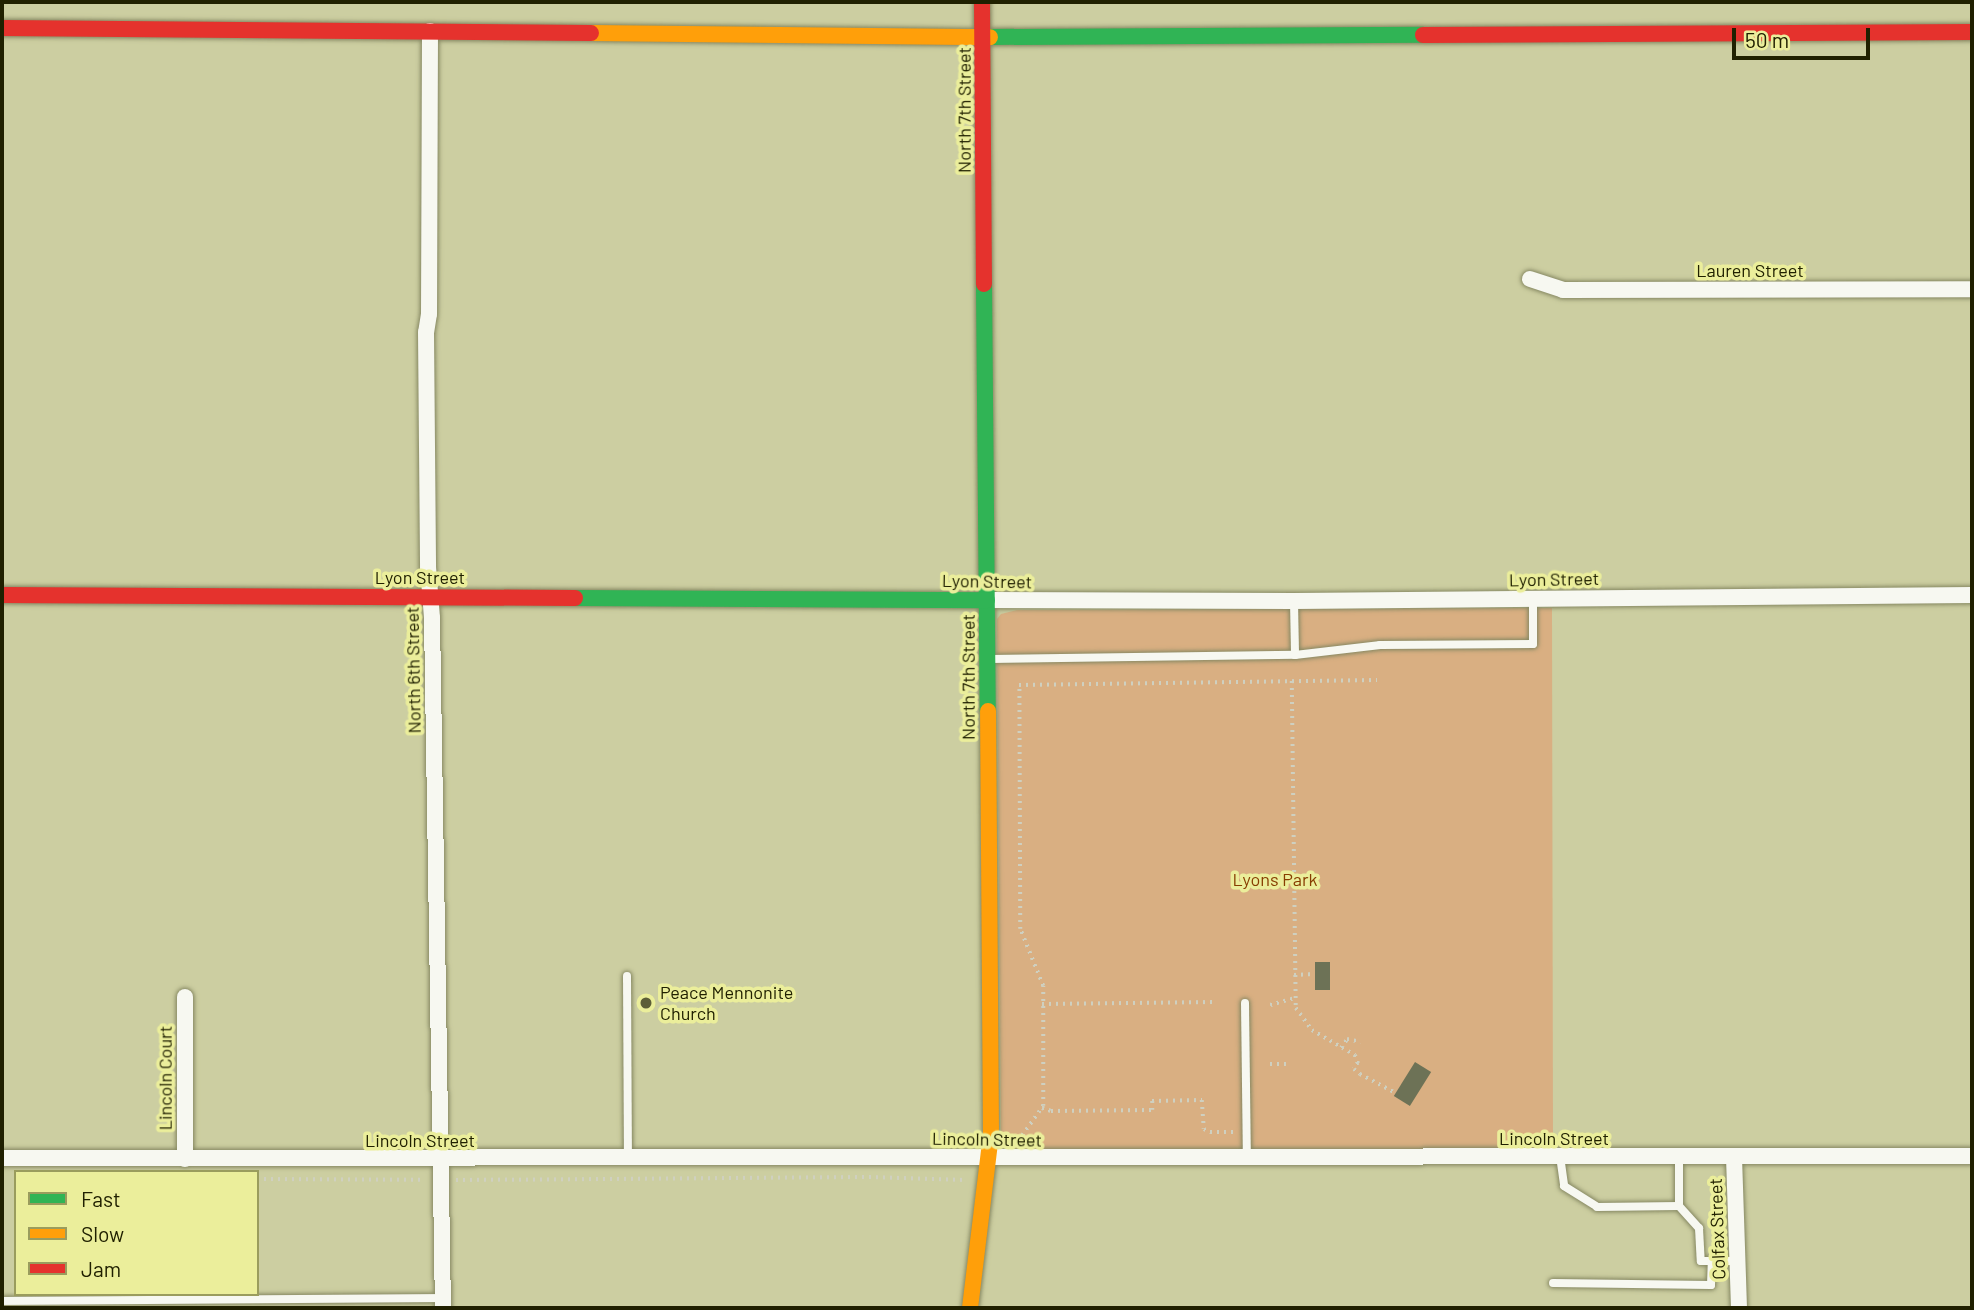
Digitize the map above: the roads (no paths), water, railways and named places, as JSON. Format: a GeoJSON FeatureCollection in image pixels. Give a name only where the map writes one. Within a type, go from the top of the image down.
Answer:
{"type":"FeatureCollection","features":[{"type":"Feature","properties":{"kind":"street","name":"North 7th Street"},"geometry":{"type":"LineString","coordinates":[[970,1308],[986,1181],[990,1121],[982,2]]}},
{"type":"Feature","properties":{"kind":"street"},"geometry":{"type":"LineString","coordinates":[[2,28],[982,37],[1972,32]]}},
{"type":"Feature","properties":{"kind":"street","name":"North 6th Street"},"geometry":{"type":"LineString","coordinates":[[430,32],[429,314],[426,346],[443,1303]]}},
{"type":"Feature","properties":{"kind":"street","name":"Lauren Street"},"geometry":{"type":"LineString","coordinates":[[1530,279],[1563,290],[1972,289]]}},
{"type":"Feature","properties":{"kind":"street","name":"Lyon Street"},"geometry":{"type":"LineString","coordinates":[[2,595],[1294,601],[1972,595]]}},
{"type":"Feature","properties":{"kind":"street","name":"Lincoln Court"},"geometry":{"type":"LineString","coordinates":[[185,997],[185,1159]]}},
{"type":"Feature","properties":{"kind":"street","name":"Lincoln Street"},"geometry":{"type":"LineString","coordinates":[[2,1158],[628,1160],[1972,1156]]}},
{"type":"Feature","properties":{"kind":"street","name":"Colfax Street"},"geometry":{"type":"LineString","coordinates":[[1734,1157],[1739,1304]]}},
{"type":"Feature","properties":{"kind":"lane"},"geometry":{"type":"LineString","coordinates":[[987,659],[1294,655],[1380,645],[1533,644],[1533,599]]}},
{"type":"Feature","properties":{"kind":"lane"},"geometry":{"type":"LineString","coordinates":[[1294,601],[1294,655]]}},
{"type":"Feature","properties":{"kind":"lane"},"geometry":{"type":"LineString","coordinates":[[626,976],[628,1160]]}},
{"type":"Feature","properties":{"kind":"lane"},"geometry":{"type":"LineString","coordinates":[[1245,1003],[1247,1158]]}},
{"type":"Feature","properties":{"kind":"lane"},"geometry":{"type":"LineString","coordinates":[[1559,1156],[1564,1186],[1597,1207],[1679,1206]]}},
{"type":"Feature","properties":{"kind":"lane"},"geometry":{"type":"LineString","coordinates":[[1679,1157],[1679,1206],[1699,1228],[1701,1261],[1737,1261]]}},
{"type":"Feature","properties":{"kind":"lane"},"geometry":{"type":"LineString","coordinates":[[1553,1283],[1711,1285],[1712,1261]]}},
{"type":"Feature","properties":{"kind":"lane"},"geometry":{"type":"LineString","coordinates":[[2,1301],[443,1303]]}},
{"type":"Feature","properties":{"kind":"place","name":"Peace Mennonite Church"},"geometry":{"type":"Point","coordinates":[646,1003]}},
{"type":"Feature","properties":{"kind":"park label","name":"Lyons Park"},"geometry":{"type":"Point","coordinates":[1275,879]}}]}
